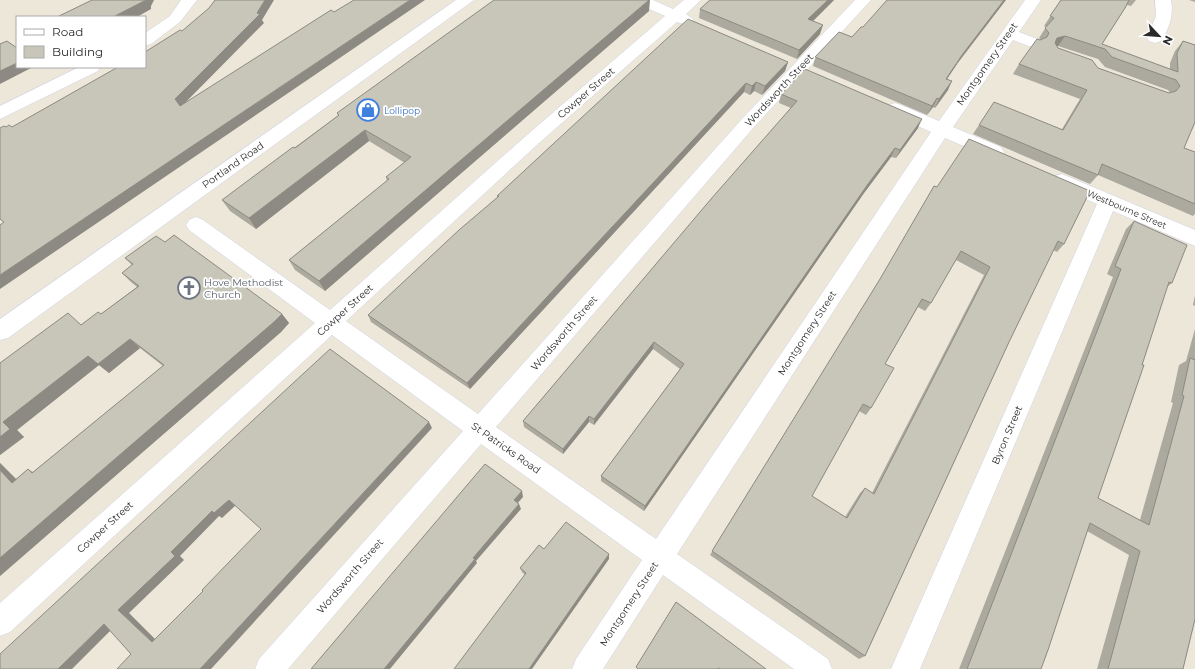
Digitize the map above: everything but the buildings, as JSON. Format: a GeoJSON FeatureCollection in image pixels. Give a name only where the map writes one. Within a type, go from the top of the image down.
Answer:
{"type":"FeatureCollection","features":[{"type":"Feature","properties":{"kind":"street"},"geometry":{"type":"LineString","coordinates":[[146,40],[176,19],[189,0]]}},
{"type":"Feature","properties":{"kind":"street","name":"Portland Road"},"geometry":{"type":"LineString","coordinates":[[0,331],[466,0]]}},
{"type":"Feature","properties":{"kind":"street"},"geometry":{"type":"LineString","coordinates":[[640,0],[704,28]]}},
{"type":"Feature","properties":{"kind":"street","name":"Cowper Street"},"geometry":{"type":"LineString","coordinates":[[0,622],[533,139],[693,0]]}},
{"type":"Feature","properties":{"kind":"street","name":"Wordsworth Street"},"geometry":{"type":"LineString","coordinates":[[269,669],[748,123],[863,0]]}},
{"type":"Feature","properties":{"kind":"street","name":"Montgomery Street"},"geometry":{"type":"LineString","coordinates":[[586,669],[942,129],[1033,0]]}},
{"type":"Feature","properties":{"kind":"street"},"geometry":{"type":"LineString","coordinates":[[1155,38],[1166,12],[1163,0]]}},
{"type":"Feature","properties":{"kind":"street"},"geometry":{"type":"LineString","coordinates":[[1008,34],[1034,43]]}},
{"type":"Feature","properties":{"kind":"street"},"geometry":{"type":"LineString","coordinates":[[0,113],[90,68]]}},
{"type":"Feature","properties":{"kind":"street"},"geometry":{"type":"LineString","coordinates":[[878,102],[1007,157]]}},
{"type":"Feature","properties":{"kind":"street","name":"Westbourne Street"},"geometry":{"type":"LineString","coordinates":[[1050,176],[1195,238]]}},
{"type":"Feature","properties":{"kind":"street","name":"Byron Street"},"geometry":{"type":"LineString","coordinates":[[905,669],[1108,200]]}},
{"type":"Feature","properties":{"kind":"street","name":"St Patricks Road"},"geometry":{"type":"LineString","coordinates":[[196,225],[330,323],[818,669]]}},
{"type":"Feature","properties":{"kind":"place","name":"Lollipop"},"geometry":{"type":"Point","coordinates":[368,110]}},
{"type":"Feature","properties":{"kind":"place","name":"Hove Methodist Church"},"geometry":{"type":"Point","coordinates":[189,288]}}]}
